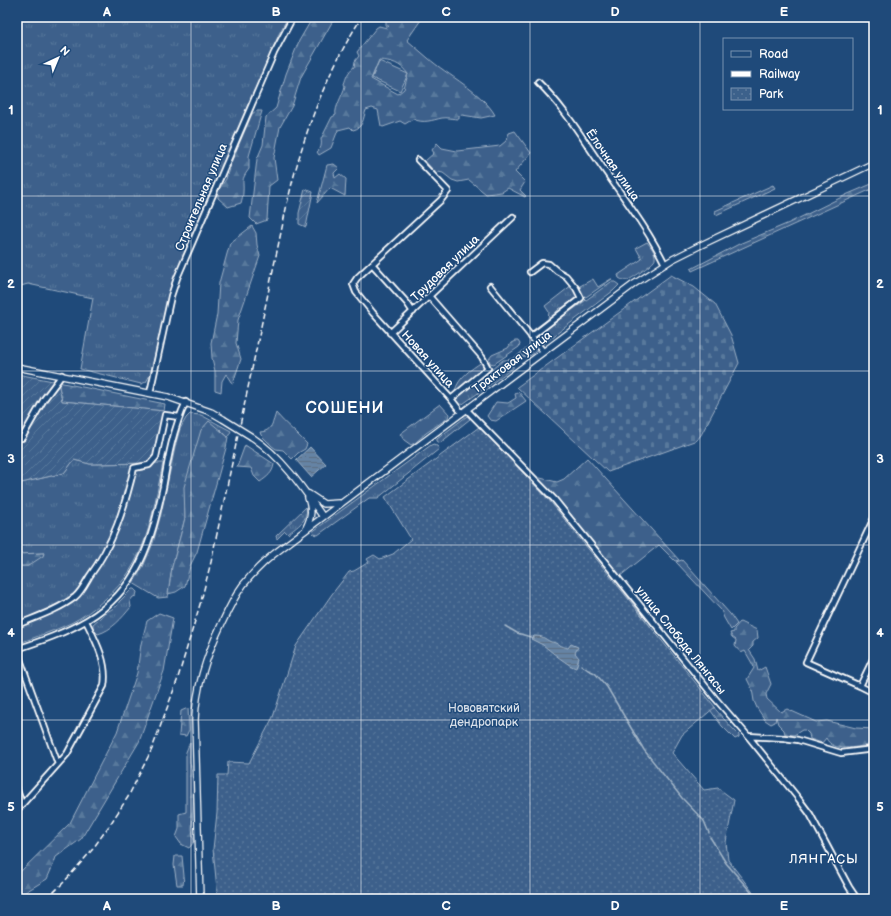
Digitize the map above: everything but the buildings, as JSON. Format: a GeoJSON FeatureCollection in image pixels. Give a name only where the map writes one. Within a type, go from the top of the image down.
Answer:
{"type":"FeatureCollection","features":[{"type":"Feature","properties":{"kind":"main road","name":"Трактовая улица"},"geometry":{"type":"LineString","coordinates":[[323,517],[634,284],[665,264],[699,246],[874,163]]}},
{"type":"Feature","properties":{"kind":"main road"},"geometry":{"type":"LineString","coordinates":[[17,367],[150,393],[186,402],[211,412],[252,437],[281,463],[304,490],[323,517],[266,560],[243,586],[233,600],[211,645],[204,665],[195,702],[196,799],[200,899]]}},
{"type":"Feature","properties":{"kind":"main road"},"geometry":{"type":"LineString","coordinates":[[304,490],[324,504],[342,503]]}},
{"type":"Feature","properties":{"kind":"main road"},"geometry":{"type":"LineString","coordinates":[[304,490],[311,512],[311,518],[305,530]]}},
{"type":"Feature","properties":{"kind":"street","name":"Строительная улица"},"geometry":{"type":"LineString","coordinates":[[150,393],[171,296],[177,278],[274,53],[293,17]]}},
{"type":"Feature","properties":{"kind":"street","name":"Ёлочная улица"},"geometry":{"type":"LineString","coordinates":[[538,82],[549,93],[566,115],[649,235],[665,264]]}},
{"type":"Feature","properties":{"kind":"street"},"geometry":{"type":"LineString","coordinates":[[413,312],[407,303],[372,264],[441,200],[448,191],[418,160]]}},
{"type":"Feature","properties":{"kind":"street","name":"Трудовая улица"},"geometry":{"type":"LineString","coordinates":[[390,333],[513,217]]}},
{"type":"Feature","properties":{"kind":"street"},"geometry":{"type":"LineString","coordinates":[[530,272],[542,263],[549,264],[566,276],[576,288],[581,298],[531,337]]}},
{"type":"Feature","properties":{"kind":"street","name":"Новая улица"},"geometry":{"type":"LineString","coordinates":[[372,264],[357,278],[353,284],[356,292],[390,333],[464,412]]}},
{"type":"Feature","properties":{"kind":"street"},"geometry":{"type":"LineString","coordinates":[[490,286],[544,351]]}},
{"type":"Feature","properties":{"kind":"street"},"geometry":{"type":"LineString","coordinates":[[429,296],[482,357],[488,368],[451,399]]}},
{"type":"Feature","properties":{"kind":"street"},"geometry":{"type":"LineString","coordinates":[[17,438],[22,438],[44,399],[62,375]]}},
{"type":"Feature","properties":{"kind":"street"},"geometry":{"type":"LineString","coordinates":[[58,764],[17,650],[69,630],[86,621],[109,604],[124,589],[136,572],[155,526],[173,437],[179,417],[186,402]]}},
{"type":"Feature","properties":{"kind":"street","name":"улица Слобода Лянгасы"},"geometry":{"type":"LineString","coordinates":[[464,412],[554,499],[715,698],[748,736],[810,814],[849,887],[858,899]]}},
{"type":"Feature","properties":{"kind":"street"},"geometry":{"type":"LineString","coordinates":[[17,625],[49,612],[67,603],[76,596],[101,562],[115,533],[128,493],[134,468],[149,465],[156,457],[165,414],[179,417]]}},
{"type":"Feature","properties":{"kind":"street"},"geometry":{"type":"LineString","coordinates":[[874,518],[806,662],[874,692]]}},
{"type":"Feature","properties":{"kind":"street"},"geometry":{"type":"LineString","coordinates":[[17,810],[67,754],[104,686],[105,680],[102,658],[86,621]]}},
{"type":"Feature","properties":{"kind":"street"},"geometry":{"type":"LineString","coordinates":[[860,686],[874,657]]}},
{"type":"Feature","properties":{"kind":"street"},"geometry":{"type":"LineString","coordinates":[[748,736],[798,740],[841,753],[874,749]]}},
{"type":"Feature","properties":{"kind":"street"},"geometry":{"type":"LineString","coordinates":[[17,790],[22,804]]}},
{"type":"Feature","properties":{"kind":"green space"},"geometry":{"type":"Polygon","coordinates":[[[17,17],[288,17],[279,34],[174,280],[150,375],[146,382],[141,384],[80,369],[93,298],[28,284],[17,287],[17,17]]]}},
{"type":"Feature","properties":{"kind":"green space"},"geometry":{"type":"Polygon","coordinates":[[[313,17],[335,17],[301,77],[292,106],[280,127],[274,158],[277,180],[269,186],[267,220],[256,224],[250,218],[257,159],[263,145],[266,117],[276,108],[286,74],[299,41],[313,17]]]}},
{"type":"Feature","properties":{"kind":"green space"},"geometry":{"type":"Polygon","coordinates":[[[386,17],[423,17],[407,40],[474,92],[495,115],[481,118],[462,115],[459,116],[459,119],[444,118],[431,121],[413,119],[405,124],[400,121],[383,127],[381,126],[378,110],[372,108],[366,110],[361,125],[356,129],[353,130],[350,127],[338,130],[331,148],[319,155],[317,152],[321,147],[321,139],[332,117],[336,115],[336,109],[344,90],[346,77],[350,70],[354,67],[355,61],[359,56],[357,52],[376,28],[379,26],[387,28],[389,26],[386,26],[386,17]],[[379,60],[371,79],[398,94],[404,89],[408,74],[399,65],[392,62],[379,60]]]}},
{"type":"Feature","properties":{"kind":"green space"},"geometry":{"type":"Polygon","coordinates":[[[379,61],[408,74],[400,91],[372,78],[379,61]]]}},
{"type":"Feature","properties":{"kind":"green space"},"geometry":{"type":"Polygon","coordinates":[[[256,111],[262,111],[249,156],[249,169],[243,178],[243,195],[241,203],[228,207],[218,198],[218,191],[226,179],[230,165],[252,114],[256,111]]]}},
{"type":"Feature","properties":{"kind":"green space"},"geometry":{"type":"Polygon","coordinates":[[[515,131],[531,153],[515,172],[525,182],[520,190],[526,196],[525,197],[508,188],[502,192],[486,194],[469,180],[458,182],[452,180],[443,173],[434,171],[425,161],[434,153],[432,150],[437,143],[442,148],[457,151],[500,146],[506,141],[509,133],[515,131]]]}},
{"type":"Feature","properties":{"kind":"green space"},"geometry":{"type":"Polygon","coordinates":[[[334,164],[339,168],[334,173],[335,178],[340,174],[346,179],[345,196],[330,188],[317,203],[327,165],[334,164]]]}},
{"type":"Feature","properties":{"kind":"green space"},"geometry":{"type":"Polygon","coordinates":[[[874,183],[874,188],[692,271],[691,269],[739,244],[789,223],[874,183]]]}},
{"type":"Feature","properties":{"kind":"green space"},"geometry":{"type":"Polygon","coordinates":[[[773,185],[775,188],[716,215],[715,211],[773,185]]]}},
{"type":"Feature","properties":{"kind":"green space"},"geometry":{"type":"Polygon","coordinates":[[[305,189],[313,192],[306,227],[299,224],[299,213],[305,189]]]}},
{"type":"Feature","properties":{"kind":"green space"},"geometry":{"type":"Polygon","coordinates":[[[252,226],[256,233],[260,256],[238,320],[236,343],[241,359],[233,383],[226,374],[222,381],[221,392],[215,390],[215,371],[211,343],[217,314],[219,283],[230,243],[252,226]]]}},
{"type":"Feature","properties":{"kind":"green space"},"geometry":{"type":"Polygon","coordinates":[[[647,242],[655,254],[654,261],[628,280],[619,278],[618,275],[642,259],[636,248],[647,242]]]}},
{"type":"Feature","properties":{"kind":"green space"},"geometry":{"type":"Polygon","coordinates":[[[671,275],[694,287],[715,304],[731,335],[739,363],[697,440],[608,472],[517,387],[671,275]]]}},
{"type":"Feature","properties":{"kind":"green space"},"geometry":{"type":"Polygon","coordinates":[[[593,279],[598,287],[612,279],[586,297],[581,295],[580,286],[593,279]]]}},
{"type":"Feature","properties":{"kind":"green space"},"geometry":{"type":"Polygon","coordinates":[[[611,282],[615,282],[619,285],[543,344],[540,344],[537,341],[539,335],[546,329],[611,282]]]}},
{"type":"Feature","properties":{"kind":"green space"},"geometry":{"type":"Polygon","coordinates":[[[572,285],[579,295],[577,299],[564,308],[560,308],[554,316],[534,333],[533,330],[548,319],[549,312],[545,306],[572,285]]]}},
{"type":"Feature","properties":{"kind":"green space"},"geometry":{"type":"Polygon","coordinates":[[[518,341],[520,344],[519,347],[494,364],[490,363],[489,359],[492,355],[508,348],[511,343],[518,341]]]}},
{"type":"Feature","properties":{"kind":"green space"},"geometry":{"type":"Polygon","coordinates":[[[531,344],[537,350],[530,356],[521,356],[513,362],[513,368],[460,406],[455,400],[503,360],[508,360],[515,357],[531,344]]]}},
{"type":"Feature","properties":{"kind":"green space"},"geometry":{"type":"Polygon","coordinates":[[[482,362],[485,369],[473,377],[458,393],[455,391],[462,378],[482,362]]]}},
{"type":"Feature","properties":{"kind":"green space"},"geometry":{"type":"Polygon","coordinates":[[[17,374],[58,382],[62,401],[164,411],[157,452],[149,463],[90,464],[74,460],[64,473],[17,484],[17,374]]]}},
{"type":"Feature","properties":{"kind":"green space"},"geometry":{"type":"Polygon","coordinates":[[[58,382],[165,404],[164,411],[62,401],[58,382]]]}},
{"type":"Feature","properties":{"kind":"green space"},"geometry":{"type":"Polygon","coordinates":[[[519,392],[526,401],[496,421],[490,420],[487,416],[496,402],[508,403],[516,398],[515,394],[519,392]]]}},
{"type":"Feature","properties":{"kind":"green space"},"geometry":{"type":"Polygon","coordinates":[[[440,404],[449,414],[448,418],[411,445],[404,440],[400,434],[440,404]]]}},
{"type":"Feature","properties":{"kind":"green space"},"geometry":{"type":"Polygon","coordinates":[[[276,413],[307,444],[305,449],[292,459],[283,450],[276,449],[272,446],[261,435],[260,432],[264,432],[270,428],[276,413]]]}},
{"type":"Feature","properties":{"kind":"green space"},"geometry":{"type":"Polygon","coordinates":[[[190,414],[201,415],[231,431],[228,437],[220,429],[185,508],[185,518],[172,567],[168,597],[158,598],[133,583],[143,567],[153,543],[180,429],[190,414]]]}},
{"type":"Feature","properties":{"kind":"green space"},"geometry":{"type":"Polygon","coordinates":[[[467,416],[470,419],[440,443],[437,441],[437,439],[467,416]]]}},
{"type":"Feature","properties":{"kind":"green space"},"geometry":{"type":"Polygon","coordinates":[[[209,421],[228,437],[226,448],[197,552],[190,566],[185,586],[176,592],[168,594],[172,567],[185,518],[184,487],[201,430],[209,421]]]}},
{"type":"Feature","properties":{"kind":"green space","name":"Нововятский дендропарк"},"geometry":{"type":"Polygon","coordinates":[[[479,427],[549,500],[715,707],[682,735],[672,753],[704,790],[718,788],[734,800],[726,842],[728,860],[758,899],[218,899],[213,849],[217,813],[218,775],[227,775],[228,762],[249,763],[273,717],[296,646],[349,572],[354,571],[369,562],[367,559],[374,555],[380,559],[393,554],[411,539],[385,497],[479,427]]]}},
{"type":"Feature","properties":{"kind":"green space"},"geometry":{"type":"Polygon","coordinates":[[[434,444],[439,449],[378,498],[369,498],[318,535],[312,532],[431,445],[434,444]]]}},
{"type":"Feature","properties":{"kind":"green space"},"geometry":{"type":"Polygon","coordinates":[[[245,445],[274,464],[271,472],[260,482],[254,476],[251,468],[237,467],[245,445]]]}},
{"type":"Feature","properties":{"kind":"green space"},"geometry":{"type":"Polygon","coordinates":[[[587,458],[679,560],[675,561],[659,545],[619,577],[569,512],[536,477],[557,482],[564,479],[587,458]]]}},
{"type":"Feature","properties":{"kind":"green space"},"geometry":{"type":"Polygon","coordinates":[[[74,460],[90,464],[163,463],[146,538],[130,571],[118,586],[92,610],[71,623],[17,644],[17,566],[28,566],[44,553],[17,554],[17,484],[64,473],[74,460]]]}},
{"type":"Feature","properties":{"kind":"green space"},"geometry":{"type":"Polygon","coordinates":[[[553,502],[602,563],[694,683],[739,735],[739,737],[735,739],[722,726],[617,583],[553,502]]]}},
{"type":"Feature","properties":{"kind":"green space"},"geometry":{"type":"Polygon","coordinates":[[[306,507],[306,516],[302,523],[288,534],[285,531],[277,539],[276,536],[306,507]]]}},
{"type":"Feature","properties":{"kind":"green space"},"geometry":{"type":"Polygon","coordinates":[[[44,553],[43,556],[28,566],[17,566],[17,554],[44,553]]]}},
{"type":"Feature","properties":{"kind":"green space"},"geometry":{"type":"Polygon","coordinates":[[[682,560],[730,614],[737,624],[731,630],[721,610],[676,562],[682,560]]]}},
{"type":"Feature","properties":{"kind":"green space"},"geometry":{"type":"Polygon","coordinates":[[[132,589],[137,592],[136,596],[130,601],[131,607],[112,627],[98,634],[93,629],[93,624],[117,606],[132,589]]]}},
{"type":"Feature","properties":{"kind":"green space"},"geometry":{"type":"Polygon","coordinates":[[[159,613],[173,618],[164,671],[139,742],[81,839],[56,857],[47,879],[17,897],[17,875],[70,823],[117,732],[137,673],[141,644],[147,621],[159,613]]]}},
{"type":"Feature","properties":{"kind":"green space"},"geometry":{"type":"Polygon","coordinates":[[[740,622],[757,630],[758,638],[753,642],[753,646],[749,650],[755,659],[758,671],[765,667],[771,684],[766,694],[767,699],[781,712],[787,709],[816,722],[827,721],[856,728],[874,729],[874,738],[872,737],[869,745],[852,748],[834,746],[829,743],[826,738],[822,743],[810,739],[809,734],[805,730],[802,730],[794,735],[785,734],[784,730],[778,724],[776,717],[775,722],[771,724],[765,720],[757,708],[752,689],[747,679],[754,668],[753,665],[745,651],[741,653],[735,646],[736,640],[730,633],[734,632],[734,629],[740,622]]]}},
{"type":"Feature","properties":{"kind":"green space"},"geometry":{"type":"Polygon","coordinates":[[[188,708],[189,730],[186,736],[179,735],[181,711],[188,708]]]}},
{"type":"Feature","properties":{"kind":"green space"},"geometry":{"type":"Polygon","coordinates":[[[190,742],[190,762],[194,785],[192,829],[194,842],[189,848],[181,844],[176,837],[179,829],[179,814],[186,812],[186,752],[190,742]]]}},
{"type":"Feature","properties":{"kind":"green space"},"geometry":{"type":"Polygon","coordinates":[[[175,856],[182,856],[184,876],[183,885],[177,885],[174,865],[175,856]]]}},
{"type":"Feature","properties":{"kind":"shaded area"},"geometry":{"type":"Polygon","coordinates":[[[310,447],[326,464],[311,477],[296,460],[310,447]]]}},
{"type":"Feature","properties":{"kind":"shaded area"},"geometry":{"type":"Polygon","coordinates":[[[534,636],[542,637],[568,648],[571,644],[578,647],[575,653],[579,658],[576,668],[565,662],[543,645],[531,639],[534,636]]]}},
{"type":"Feature","properties":{"kind":"waterway"},"geometry":{"type":"LineString","coordinates":[[505,626],[517,633],[534,638]]}},
{"type":"Feature","properties":{"kind":"waterway"},"geometry":{"type":"LineString","coordinates":[[581,665],[595,673],[607,687],[644,750],[682,798],[704,821],[709,833]]}},
{"type":"Feature","properties":{"kind":"waterway"},"geometry":{"type":"LineString","coordinates":[[710,837],[726,863],[757,899]]}},
{"type":"Feature","properties":{"kind":"railway"},"geometry":{"type":"LineString","coordinates":[[47,899],[92,850],[128,797],[152,749],[177,681],[211,562],[293,179],[316,107],[337,61],[362,17]]}},
{"type":"Feature","properties":{"kind":"district","name":"СОШЕНИ"},"geometry":{"type":"Point","coordinates":[345,407]}},
{"type":"Feature","properties":{"kind":"district","name":"ЛЯНГАСЫ"},"geometry":{"type":"Point","coordinates":[824,858]}}]}
